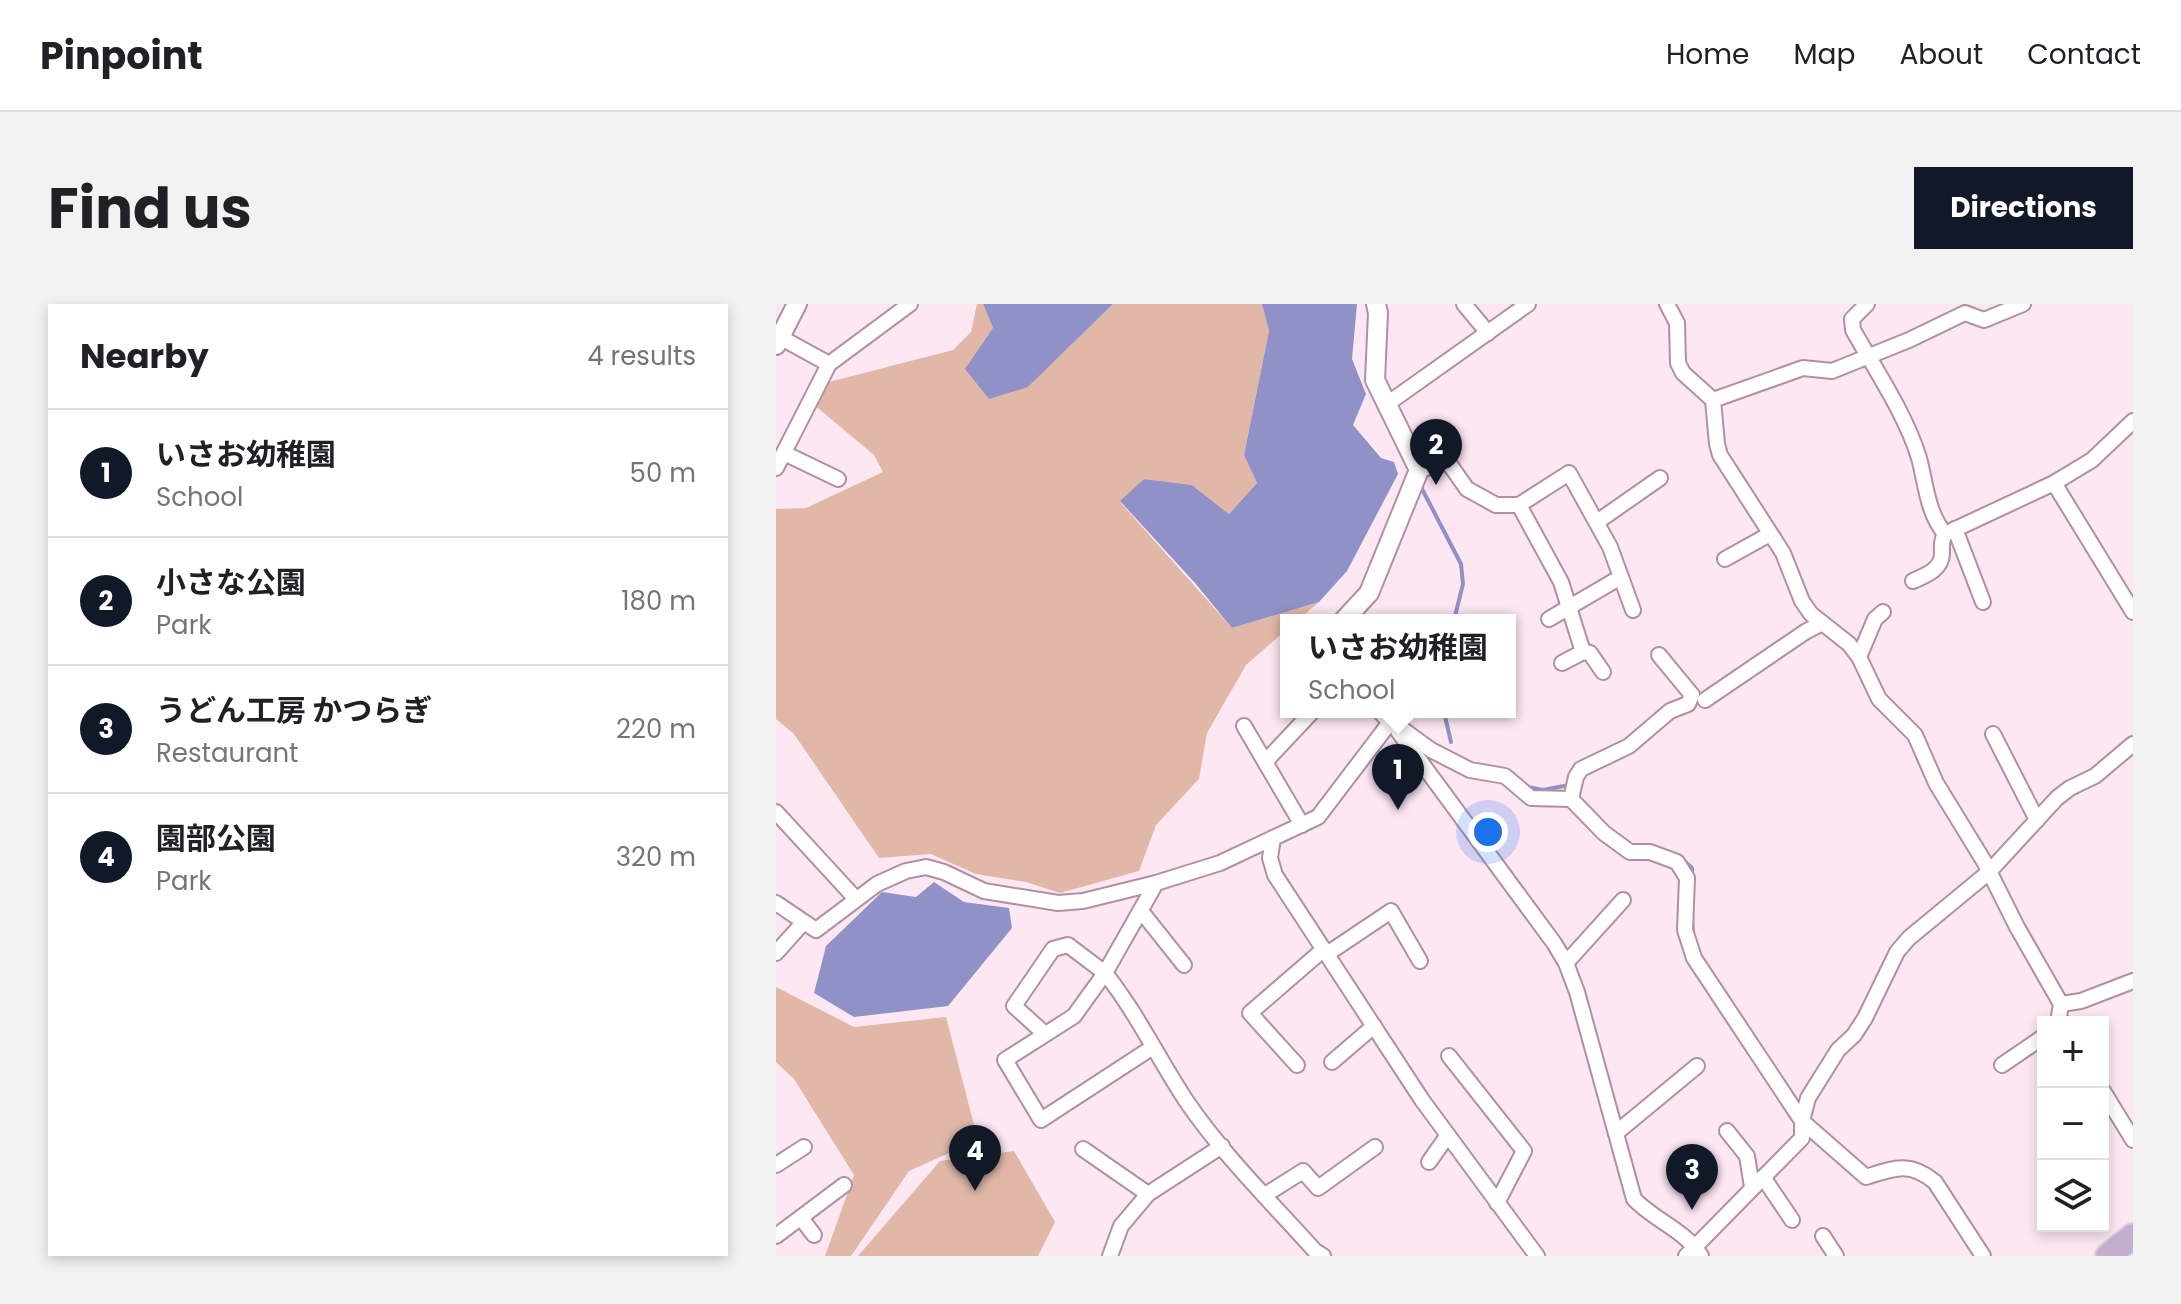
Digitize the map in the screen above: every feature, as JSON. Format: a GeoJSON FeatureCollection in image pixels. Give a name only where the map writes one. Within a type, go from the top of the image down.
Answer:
{"type":"FeatureCollection","features":[{"type":"Feature","properties":{"kind":"main road"},"geometry":{"type":"LineString","coordinates":[[2108,1256],[2133,1236]]}},
{"type":"Feature","properties":{"kind":"street"},"geometry":{"type":"LineString","coordinates":[[797,304],[777,339],[829,364]]}},
{"type":"Feature","properties":{"kind":"street"},"geometry":{"type":"LineString","coordinates":[[776,468],[829,364],[910,304]]}},
{"type":"Feature","properties":{"kind":"street"},"geometry":{"type":"LineString","coordinates":[[1350,614],[1369,593],[1419,470],[1375,380],[1376,304]]}},
{"type":"Feature","properties":{"kind":"street"},"geometry":{"type":"LineString","coordinates":[[1464,304],[1488,333]]}},
{"type":"Feature","properties":{"kind":"street"},"geometry":{"type":"LineString","coordinates":[[1387,404],[1528,304]]}},
{"type":"Feature","properties":{"kind":"street"},"geometry":{"type":"LineString","coordinates":[[1667,304],[1677,323],[1678,363],[1683,373],[1713,400],[1720,455],[1783,553],[1802,601],[1822,623],[1849,644],[1859,657],[1879,699],[1915,735],[1936,783],[2061,1004],[2059,1016]]}},
{"type":"Feature","properties":{"kind":"street"},"geometry":{"type":"LineString","coordinates":[[1867,304],[1852,319],[1853,330],[1918,457],[1924,492],[1950,532],[1983,602]]}},
{"type":"Feature","properties":{"kind":"street"},"geometry":{"type":"LineString","coordinates":[[1713,400],[1803,368],[1832,371],[1965,313],[1984,320],[2023,304]]}},
{"type":"Feature","properties":{"kind":"street"},"geometry":{"type":"LineString","coordinates":[[1913,581],[1935,570],[1942,560],[1942,539],[1950,532],[2054,483],[2092,460],[2133,421]]}},
{"type":"Feature","properties":{"kind":"street"},"geometry":{"type":"LineString","coordinates":[[784,453],[838,479]]}},
{"type":"Feature","properties":{"kind":"street"},"geometry":{"type":"LineString","coordinates":[[1419,470],[1448,462],[1467,489],[1496,505],[1519,505],[1569,473],[1610,547],[1633,610]]}},
{"type":"Feature","properties":{"kind":"street"},"geometry":{"type":"LineString","coordinates":[[1597,522],[1660,478]]}},
{"type":"Feature","properties":{"kind":"street"},"geometry":{"type":"LineString","coordinates":[[2054,483],[2133,612]]}},
{"type":"Feature","properties":{"kind":"street"},"geometry":{"type":"LineString","coordinates":[[1519,505],[1561,582],[1583,652]]}},
{"type":"Feature","properties":{"kind":"street"},"geometry":{"type":"LineString","coordinates":[[1725,559],[1770,534]]}},
{"type":"Feature","properties":{"kind":"street"},"geometry":{"type":"LineString","coordinates":[[1549,619],[1614,581]]}},
{"type":"Feature","properties":{"kind":"street"},"geometry":{"type":"LineString","coordinates":[[1859,657],[1875,619],[1883,612]]}},
{"type":"Feature","properties":{"kind":"street"},"geometry":{"type":"LineString","coordinates":[[1705,700],[1822,623]]}},
{"type":"Feature","properties":{"kind":"street"},"geometry":{"type":"LineString","coordinates":[[1562,663],[1583,652],[1590,653],[1603,672]]}},
{"type":"Feature","properties":{"kind":"street"},"geometry":{"type":"LineString","coordinates":[[1571,799],[1581,769],[1629,746],[1670,711],[1688,704],[1692,695],[1659,655]]}},
{"type":"Feature","properties":{"kind":"street"},"geometry":{"type":"LineString","coordinates":[[1265,762],[1306,718]]}},
{"type":"Feature","properties":{"kind":"street"},"geometry":{"type":"LineString","coordinates":[[776,903],[816,930],[877,884],[906,871],[926,867],[984,891],[1058,903],[1083,901],[1156,883],[1220,863],[1318,817],[1386,718]]}},
{"type":"Feature","properties":{"kind":"street"},"geometry":{"type":"LineString","coordinates":[[1388,718],[1431,750],[1470,770],[1505,776],[1531,798],[1571,799],[1604,833],[1630,852],[1650,852],[1677,862],[1687,878],[1685,930],[1694,958],[1802,1121],[1866,1177],[1896,1167],[1906,1167],[1929,1177],[1983,1256]]}},
{"type":"Feature","properties":{"kind":"street"},"geometry":{"type":"LineString","coordinates":[[1388,718],[1498,865],[1566,963],[1577,992],[1634,1199],[1694,1253],[1802,1138],[1802,1121],[1808,1098],[1838,1050],[1854,1035],[1865,1018],[1897,952],[1909,938],[1989,872],[2057,798],[2095,776],[2133,744]]}},
{"type":"Feature","properties":{"kind":"street"},"geometry":{"type":"LineString","coordinates":[[1244,726],[1302,825]]}},
{"type":"Feature","properties":{"kind":"street"},"geometry":{"type":"LineString","coordinates":[[1993,734],[2037,820]]}},
{"type":"Feature","properties":{"kind":"street"},"geometry":{"type":"LineString","coordinates":[[776,812],[856,899]]}},
{"type":"Feature","properties":{"kind":"street"},"geometry":{"type":"LineString","coordinates":[[1273,838],[1270,858],[1275,875],[1448,1135],[1537,1256]]}},
{"type":"Feature","properties":{"kind":"street"},"geometry":{"type":"LineString","coordinates":[[1153,1047],[1041,1120],[1005,1060],[1074,1016],[1105,973],[1156,883]]}},
{"type":"Feature","properties":{"kind":"street"},"geometry":{"type":"LineString","coordinates":[[1566,963],[1623,900]]}},
{"type":"Feature","properties":{"kind":"street"},"geometry":{"type":"LineString","coordinates":[[1141,911],[1184,965]]}},
{"type":"Feature","properties":{"kind":"street"},"geometry":{"type":"LineString","coordinates":[[1297,1065],[1250,1013],[1326,951],[1391,911],[1420,961]]}},
{"type":"Feature","properties":{"kind":"street"},"geometry":{"type":"LineString","coordinates":[[776,953],[803,923]]}},
{"type":"Feature","properties":{"kind":"street"},"geometry":{"type":"LineString","coordinates":[[1045,1034],[1014,1006],[1053,949],[1068,945],[1105,973],[1124,997],[1189,1104],[1265,1195],[1323,1256]]}},
{"type":"Feature","properties":{"kind":"street"},"geometry":{"type":"LineString","coordinates":[[2061,1004],[2081,1001],[2133,981]]}},
{"type":"Feature","properties":{"kind":"street"},"geometry":{"type":"LineString","coordinates":[[1332,1062],[1374,1026]]}},
{"type":"Feature","properties":{"kind":"street"},"geometry":{"type":"LineString","coordinates":[[2002,1065],[2037,1041]]}},
{"type":"Feature","properties":{"kind":"street"},"geometry":{"type":"LineString","coordinates":[[1449,1056],[1524,1151],[1497,1203]]}},
{"type":"Feature","properties":{"kind":"street"},"geometry":{"type":"LineString","coordinates":[[1616,1133],[1697,1066]]}},
{"type":"Feature","properties":{"kind":"street"},"geometry":{"type":"LineString","coordinates":[[2109,1101],[2133,1140]]}},
{"type":"Feature","properties":{"kind":"street"},"geometry":{"type":"LineString","coordinates":[[1727,1131],[1747,1156],[1758,1182],[1792,1220]]}},
{"type":"Feature","properties":{"kind":"street"},"geometry":{"type":"LineString","coordinates":[[1429,1162],[1448,1135]]}},
{"type":"Feature","properties":{"kind":"street"},"geometry":{"type":"LineString","coordinates":[[1110,1256],[1121,1226],[1148,1194],[1222,1146]]}},
{"type":"Feature","properties":{"kind":"street"},"geometry":{"type":"LineString","coordinates":[[776,1165],[804,1147]]}},
{"type":"Feature","properties":{"kind":"street"},"geometry":{"type":"LineString","coordinates":[[1265,1195],[1303,1171],[1318,1188],[1375,1147]]}},
{"type":"Feature","properties":{"kind":"street"},"geometry":{"type":"LineString","coordinates":[[1083,1149],[1148,1194]]}},
{"type":"Feature","properties":{"kind":"street"},"geometry":{"type":"LineString","coordinates":[[776,1236],[844,1185]]}},
{"type":"Feature","properties":{"kind":"street"},"geometry":{"type":"LineString","coordinates":[[801,1218],[814,1235]]}},
{"type":"Feature","properties":{"kind":"street"},"geometry":{"type":"LineString","coordinates":[[1823,1236],[1836,1256]]}},
{"type":"Feature","properties":{"kind":"shaded area"},"geometry":{"type":"Polygon","coordinates":[[[977,304],[983,304],[993,328],[1028,387],[1113,304],[1262,304],[1269,331],[1244,455],[1257,483],[1229,514],[1192,485],[1144,479],[1120,502],[1232,628],[1319,602],[1305,614],[1280,614],[1280,635],[1246,665],[1207,733],[1199,779],[1156,825],[1139,871],[1060,893],[1026,882],[976,874],[931,854],[879,858],[794,734],[776,719],[776,509],[806,508],[883,472],[874,455],[813,404],[829,382],[953,350],[971,332],[977,304]]]}},
{"type":"Feature","properties":{"kind":"shaded area"},"geometry":{"type":"Polygon","coordinates":[[[776,987],[854,1027],[946,1017],[978,1140],[909,1171],[851,1256],[825,1256],[854,1175],[794,1079],[776,1062],[776,987]]]}},
{"type":"Feature","properties":{"kind":"shaded area"},"geometry":{"type":"Polygon","coordinates":[[[1014,1151],[1055,1222],[1038,1256],[858,1256],[940,1161],[1014,1151]]]}},
{"type":"Feature","properties":{"kind":"water"},"geometry":{"type":"Polygon","coordinates":[[[983,304],[1113,304],[1028,387],[989,399],[965,369],[993,328],[983,304]]]}},
{"type":"Feature","properties":{"kind":"water"},"geometry":{"type":"Polygon","coordinates":[[[1262,304],[1357,304],[1352,359],[1366,394],[1353,425],[1381,458],[1394,462],[1398,474],[1347,571],[1319,602],[1232,628],[1120,501],[1144,479],[1192,485],[1229,514],[1257,483],[1244,455],[1269,331],[1262,304]]]}},
{"type":"Feature","properties":{"kind":"water"},"geometry":{"type":"Polygon","coordinates":[[[934,882],[964,902],[1009,908],[1012,928],[948,1006],[854,1017],[814,993],[826,946],[882,892],[916,897],[934,882]]]}},
{"type":"Feature","properties":{"kind":"waterway"},"geometry":{"type":"LineString","coordinates":[[1421,487],[1461,564],[1463,584],[1456,614]]}},
{"type":"Feature","properties":{"kind":"waterway"},"geometry":{"type":"LineString","coordinates":[[1445,718],[1451,742]]}},
{"type":"Feature","properties":{"kind":"waterway"},"geometry":{"type":"LineString","coordinates":[[1528,787],[1543,790],[1564,786]]}},
{"type":"Feature","properties":{"kind":"waterway"},"geometry":{"type":"LineString","coordinates":[[1682,859],[1692,868],[1692,878]]}},
{"type":"Feature","properties":{"kind":"waterway"},"geometry":{"type":"LineString","coordinates":[[1692,915],[1693,934]]}},
{"type":"Feature","properties":{"kind":"place","name":"小さな公園"},"geometry":{"type":"Point","coordinates":[1436,485]}},
{"type":"Feature","properties":{"kind":"place","name":"いさお幼稚園"},"geometry":{"type":"Point","coordinates":[1398,810]}},
{"type":"Feature","properties":{"kind":"place","name":"園部公園"},"geometry":{"type":"Point","coordinates":[975,1191]}},
{"type":"Feature","properties":{"kind":"place","name":"うどん工房 かつらぎ"},"geometry":{"type":"Point","coordinates":[1692,1210]}}]}
